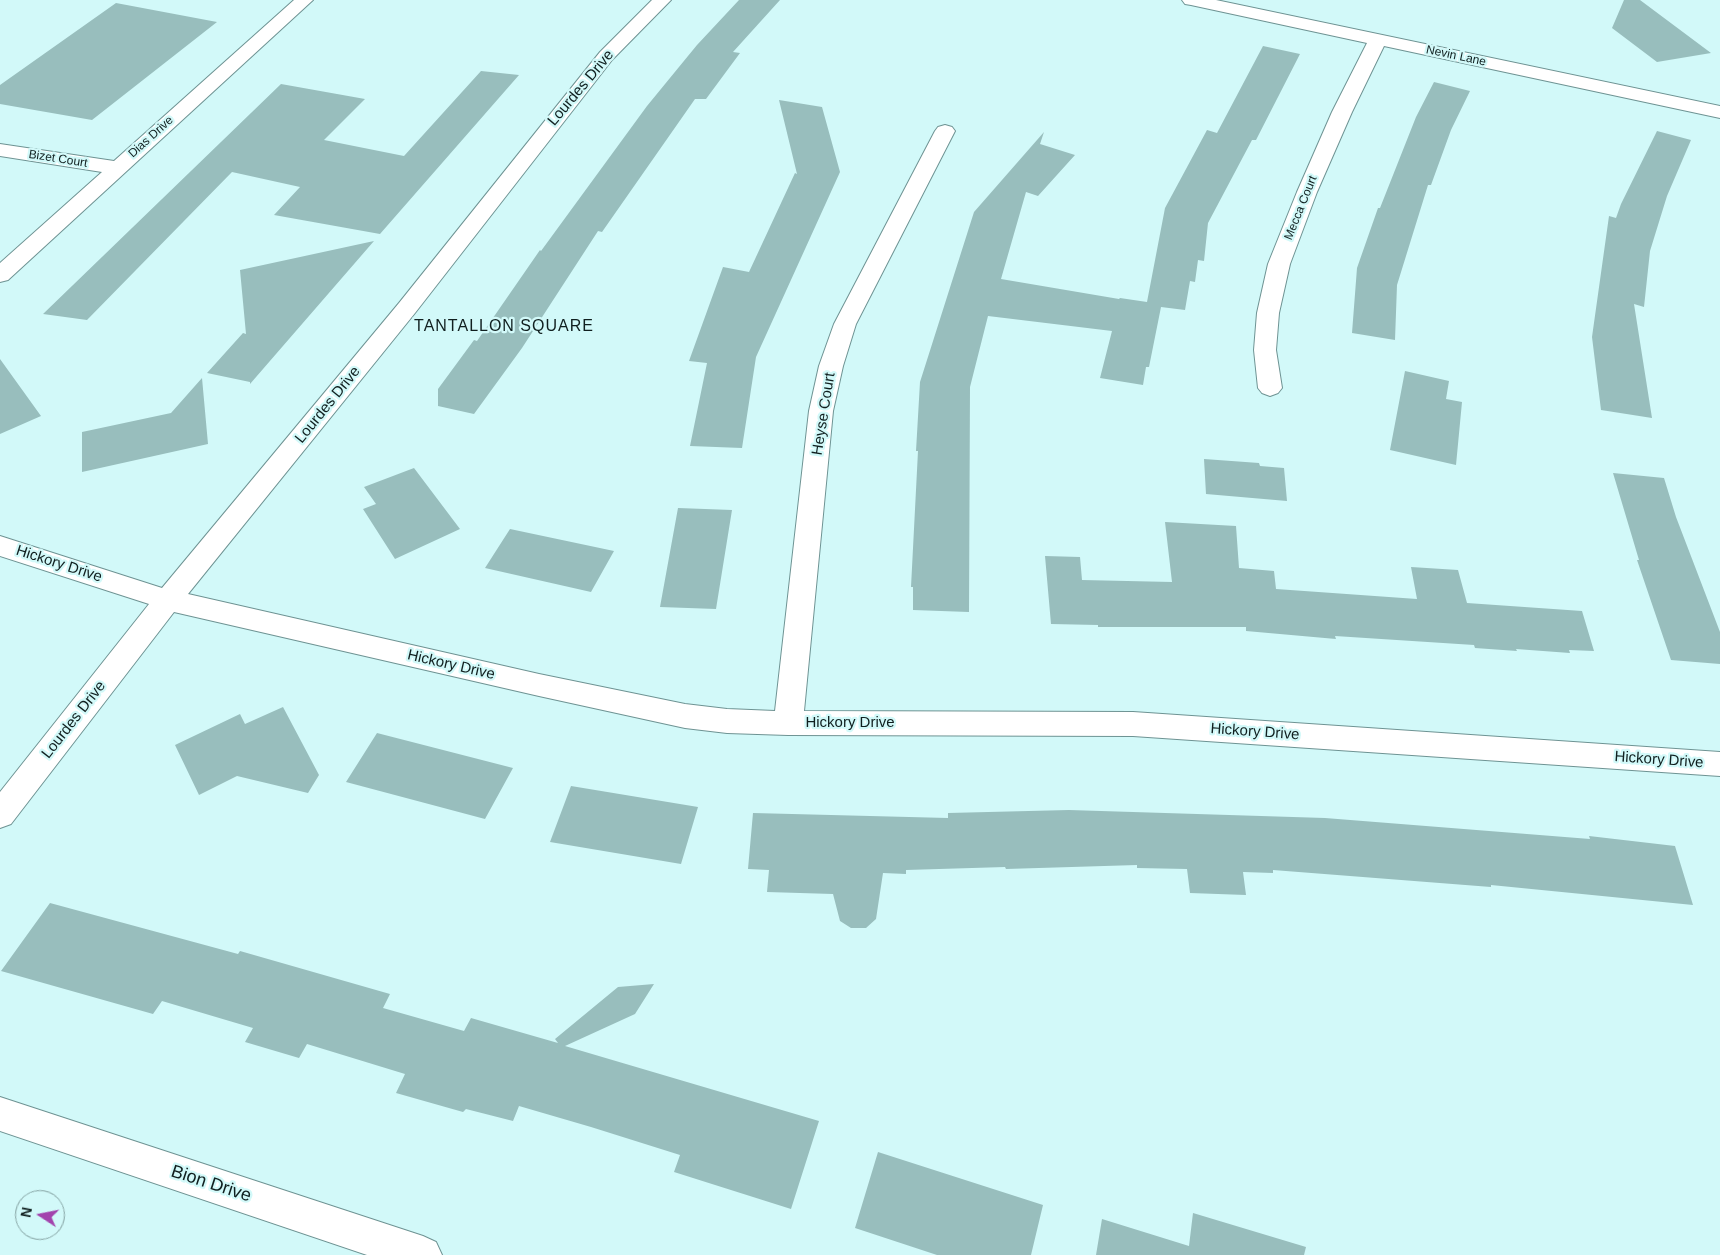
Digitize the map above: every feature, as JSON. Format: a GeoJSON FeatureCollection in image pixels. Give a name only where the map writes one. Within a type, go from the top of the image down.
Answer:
{"type":"FeatureCollection","features":[{"type":"Feature","properties":{"kind":"street","name":"Lourdes Drive"},"geometry":{"type":"LineString","coordinates":[[0,815],[168,600],[407,308],[588,78],[606,56],[662,0]]}},
{"type":"Feature","properties":{"kind":"street","name":"Nevin Lane"},"geometry":{"type":"LineString","coordinates":[[1191,0],[1720,112]]}},
{"type":"Feature","properties":{"kind":"street","name":"Dias Drive"},"geometry":{"type":"LineString","coordinates":[[0,275],[294,2]]}},
{"type":"Feature","properties":{"kind":"street","name":"Mecca Court"},"geometry":{"type":"LineString","coordinates":[[1270,388],[1265,340],[1268,313],[1279,264],[1314,174],[1378,39]]}},
{"type":"Feature","properties":{"kind":"street","name":"Heyse Court"},"geometry":{"type":"LineString","coordinates":[[788,723],[821,411],[831,366],[845,324],[945,131]]}},
{"type":"Feature","properties":{"kind":"street","name":"Bizet Court"},"geometry":{"type":"LineString","coordinates":[[0,150],[117,168]]}},
{"type":"Feature","properties":{"kind":"street","name":"Hickory Drive"},"geometry":{"type":"LineString","coordinates":[[0,546],[168,600],[539,685],[685,716],[727,721],[788,723],[1133,724],[1720,764]]}},
{"type":"Feature","properties":{"kind":"street","name":"Bion Drive"},"geometry":{"type":"LineString","coordinates":[[0,1114],[423,1255]]}},
{"type":"Feature","properties":{"kind":"building"},"geometry":{"type":"Polygon","coordinates":[[[739,0],[780,0],[733,52],[740,53],[706,99],[695,99],[602,232],[598,231],[522,348],[474,414],[438,406],[438,389],[474,340],[477,341],[540,250],[647,106],[697,45],[739,0]]]}},
{"type":"Feature","properties":{"kind":"building"},"geometry":{"type":"Polygon","coordinates":[[[1624,0],[1640,0],[1711,53],[1657,62],[1612,28],[1624,0]]]}},
{"type":"Feature","properties":{"kind":"building"},"geometry":{"type":"Polygon","coordinates":[[[116,3],[217,22],[92,120],[0,104],[0,85],[116,3]]]}},
{"type":"Feature","properties":{"kind":"building"},"geometry":{"type":"Polygon","coordinates":[[[1263,46],[1300,54],[1256,140],[1252,140],[1208,223],[1204,261],[1198,260],[1195,282],[1190,281],[1185,310],[1161,307],[1149,367],[1146,367],[1143,385],[1100,378],[1112,331],[988,316],[970,387],[969,612],[913,610],[913,587],[911,587],[920,382],[974,212],[1044,132],[1040,144],[1075,155],[1038,196],[1026,192],[1001,279],[1147,302],[1165,208],[1207,130],[1217,133],[1263,46]]]}},
{"type":"Feature","properties":{"kind":"building"},"geometry":{"type":"Polygon","coordinates":[[[481,71],[519,75],[380,234],[274,215],[300,187],[232,172],[87,320],[43,314],[281,84],[365,99],[324,140],[404,156],[481,71]]]}},
{"type":"Feature","properties":{"kind":"building"},"geometry":{"type":"Polygon","coordinates":[[[1434,82],[1470,91],[1451,130],[1431,185],[1428,185],[1397,285],[1395,340],[1352,333],[1357,268],[1378,208],[1380,208],[1416,117],[1434,82]]]}},
{"type":"Feature","properties":{"kind":"building"},"geometry":{"type":"Polygon","coordinates":[[[779,100],[822,107],[840,172],[756,357],[742,448],[690,446],[707,363],[689,361],[723,267],[749,272],[795,173],[797,174],[779,100]]]}},
{"type":"Feature","properties":{"kind":"building"},"geometry":{"type":"Polygon","coordinates":[[[1657,131],[1691,140],[1667,196],[1650,251],[1644,307],[1634,304],[1652,418],[1601,410],[1592,337],[1609,216],[1616,218],[1657,131]]]}},
{"type":"Feature","properties":{"kind":"building"},"geometry":{"type":"Polygon","coordinates":[[[374,241],[250,384],[250,382],[207,373],[243,333],[246,334],[240,270],[374,241]]]}},
{"type":"Feature","properties":{"kind":"building"},"geometry":{"type":"Polygon","coordinates":[[[0,359],[41,416],[0,434],[0,359]]]}},
{"type":"Feature","properties":{"kind":"building"},"geometry":{"type":"Polygon","coordinates":[[[1405,371],[1449,381],[1446,399],[1462,402],[1456,465],[1390,450],[1405,371]]]}},
{"type":"Feature","properties":{"kind":"building"},"geometry":{"type":"Polygon","coordinates":[[[202,378],[208,444],[82,472],[82,432],[171,413],[202,378]]]}},
{"type":"Feature","properties":{"kind":"building"},"geometry":{"type":"Polygon","coordinates":[[[1204,459],[1259,463],[1260,466],[1284,468],[1287,501],[1206,494],[1204,459]]]}},
{"type":"Feature","properties":{"kind":"building"},"geometry":{"type":"Polygon","coordinates":[[[414,468],[460,529],[395,559],[363,509],[376,504],[364,487],[414,468]]]}},
{"type":"Feature","properties":{"kind":"building"},"geometry":{"type":"Polygon","coordinates":[[[1613,473],[1664,478],[1676,517],[1720,632],[1720,664],[1671,660],[1637,560],[1639,560],[1613,473]]]}},
{"type":"Feature","properties":{"kind":"building"},"geometry":{"type":"Polygon","coordinates":[[[678,508],[732,510],[716,609],[660,607],[678,508]]]}},
{"type":"Feature","properties":{"kind":"building"},"geometry":{"type":"Polygon","coordinates":[[[1165,522],[1236,526],[1239,568],[1274,571],[1276,589],[1417,599],[1411,567],[1458,570],[1467,603],[1582,611],[1594,651],[1569,650],[1570,653],[1516,649],[1517,651],[1475,648],[1474,645],[1335,636],[1336,639],[1246,631],[1246,627],[1098,627],[1098,625],[1051,624],[1045,556],[1080,557],[1082,580],[1172,582],[1165,522]]]}},
{"type":"Feature","properties":{"kind":"building"},"geometry":{"type":"Polygon","coordinates":[[[510,529],[614,551],[591,592],[485,568],[510,529]]]}},
{"type":"Feature","properties":{"kind":"building"},"geometry":{"type":"Polygon","coordinates":[[[283,707],[319,775],[308,793],[237,776],[199,795],[175,745],[240,714],[245,724],[283,707]]]}},
{"type":"Feature","properties":{"kind":"building"},"geometry":{"type":"Polygon","coordinates":[[[377,733],[513,768],[485,819],[346,782],[377,733]]]}},
{"type":"Feature","properties":{"kind":"building"},"geometry":{"type":"Polygon","coordinates":[[[571,786],[698,807],[681,864],[550,842],[571,786]]]}},
{"type":"Feature","properties":{"kind":"building"},"geometry":{"type":"Polygon","coordinates":[[[1069,810],[1325,818],[1590,839],[1589,836],[1675,846],[1693,905],[1491,885],[1491,887],[1273,870],[1273,873],[1243,872],[1246,895],[1190,893],[1187,869],[1137,868],[1137,865],[1006,869],[1005,867],[906,870],[906,874],[883,873],[876,919],[866,928],[851,928],[840,921],[833,894],[767,892],[769,870],[748,869],[753,813],[948,818],[948,813],[1069,810]]]}},
{"type":"Feature","properties":{"kind":"building"},"geometry":{"type":"Polygon","coordinates":[[[50,903],[238,954],[240,951],[390,994],[383,1008],[464,1031],[471,1018],[558,1043],[555,1039],[618,987],[654,984],[635,1014],[565,1046],[819,1121],[791,1209],[674,1172],[680,1155],[591,1127],[519,1106],[513,1121],[466,1109],[463,1112],[396,1093],[405,1074],[307,1044],[299,1058],[245,1042],[253,1028],[162,1001],[153,1014],[1,971],[50,903]]]}},
{"type":"Feature","properties":{"kind":"building"},"geometry":{"type":"Polygon","coordinates":[[[878,1152],[1043,1205],[1031,1255],[937,1255],[855,1228],[878,1152]]]}},
{"type":"Feature","properties":{"kind":"building"},"geometry":{"type":"Polygon","coordinates":[[[1193,1213],[1306,1247],[1304,1255],[1096,1255],[1102,1219],[1189,1246],[1193,1213]]]}},
{"type":"Feature","properties":{"kind":"district","name":"TANTALLON SQUARE"},"geometry":{"type":"Point","coordinates":[504,327]}}]}
